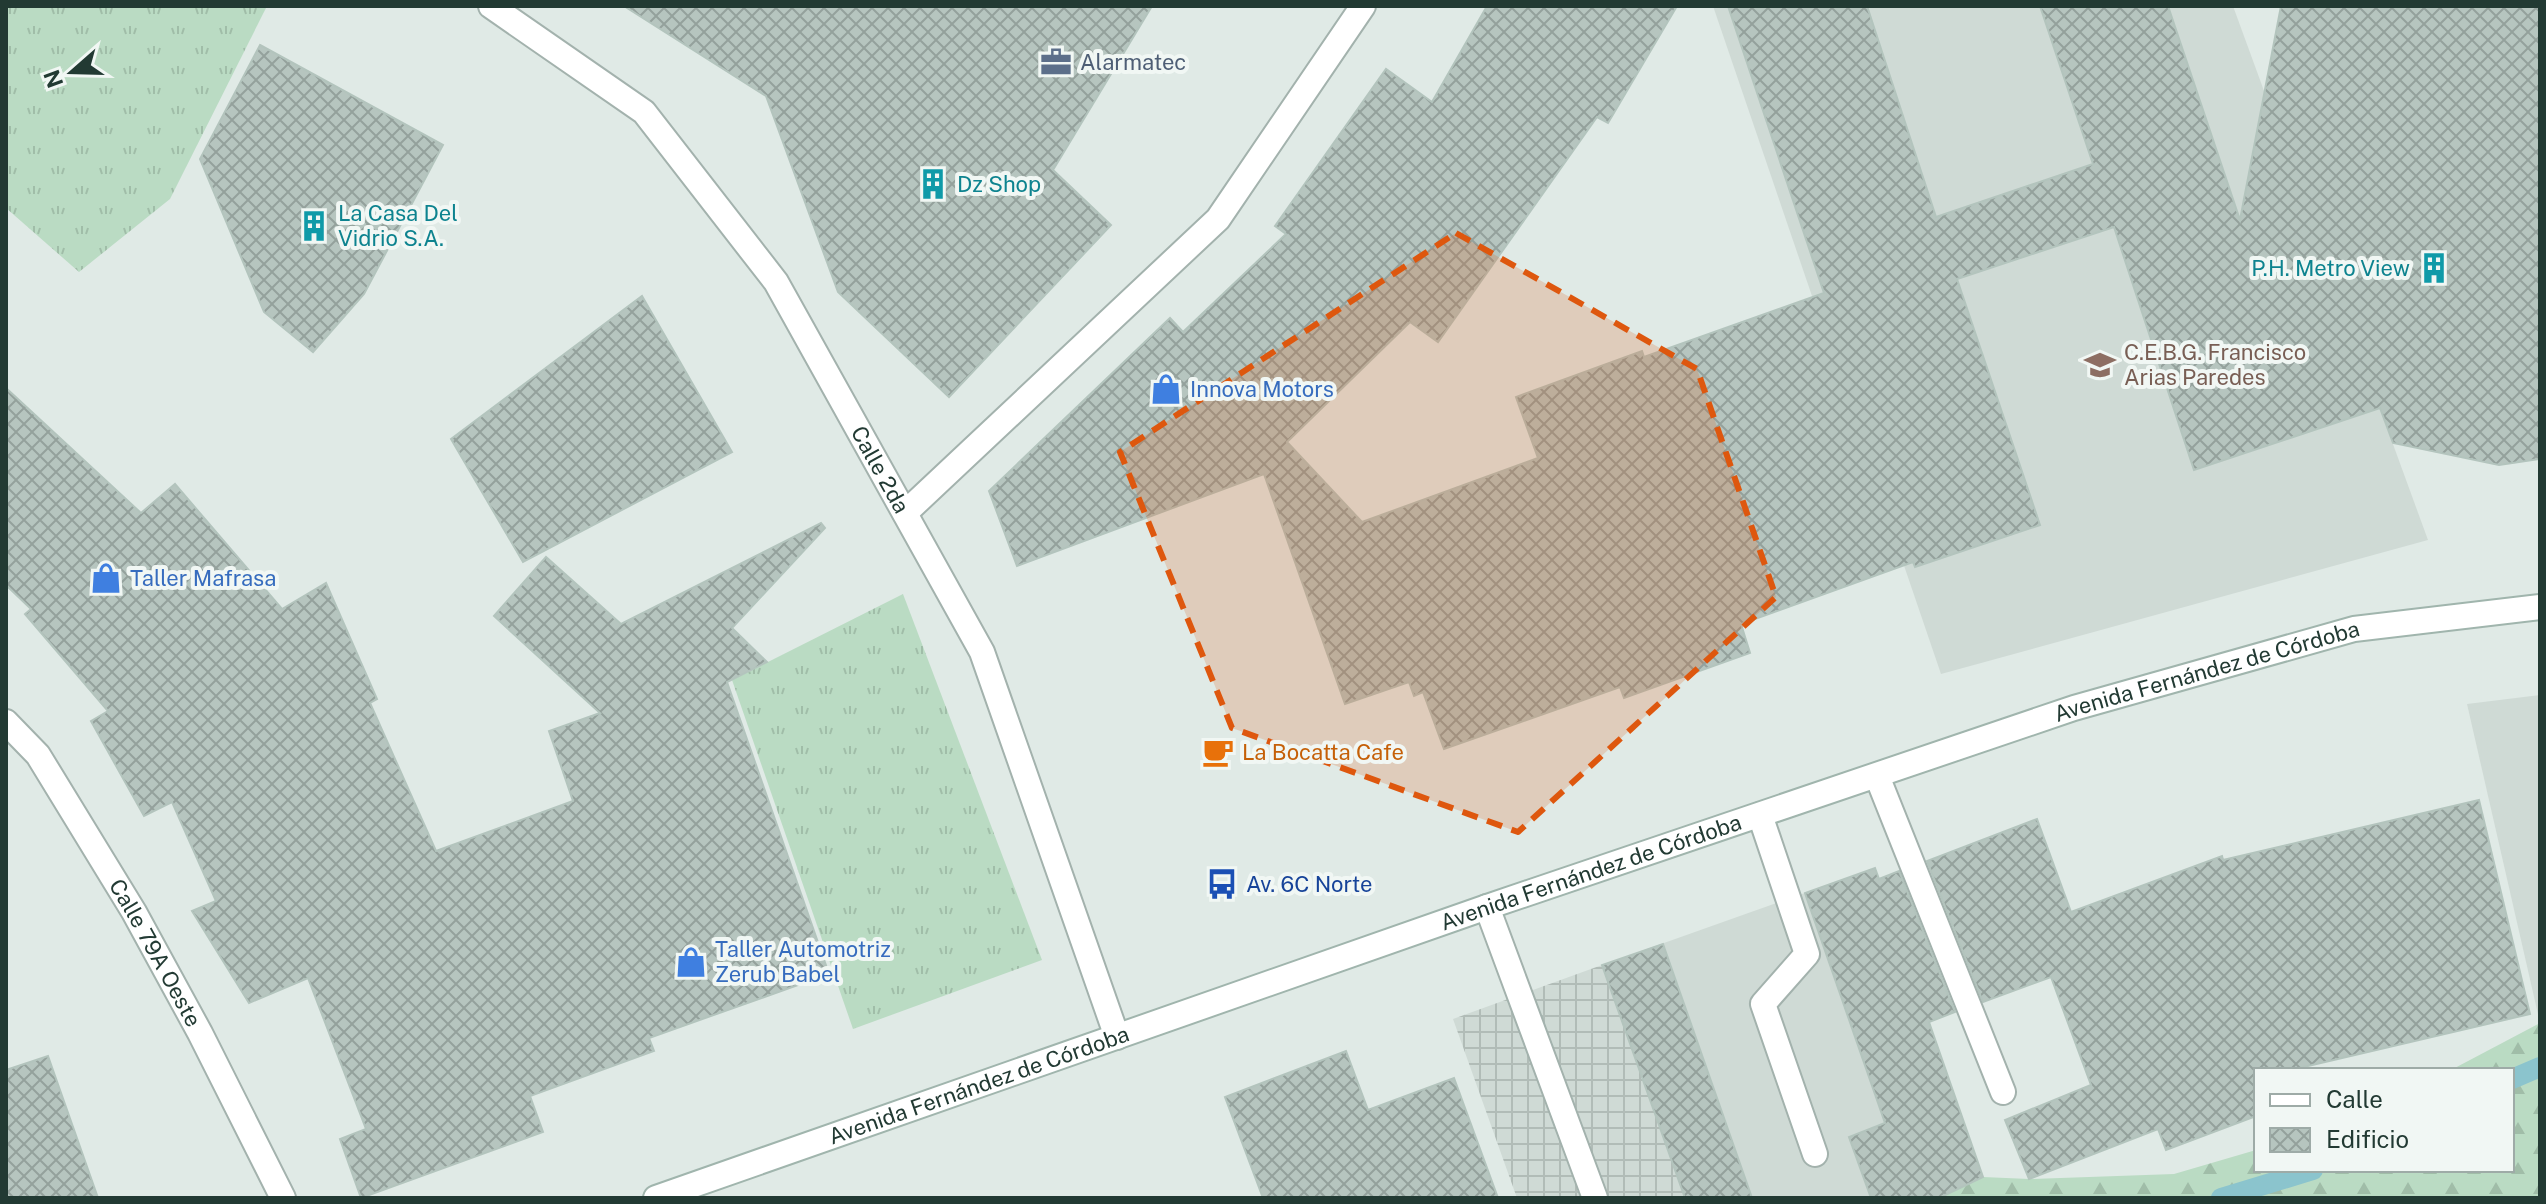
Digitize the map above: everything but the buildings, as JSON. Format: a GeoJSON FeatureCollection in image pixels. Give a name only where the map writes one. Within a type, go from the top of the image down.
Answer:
{"type":"FeatureCollection","features":[{"type":"Feature","properties":{"kind":"street","name":"Calle 2da"},"geometry":{"type":"LineString","coordinates":[[491,6],[644,112],[776,282],[982,652],[1117,1037]]}},
{"type":"Feature","properties":{"kind":"street"},"geometry":{"type":"LineString","coordinates":[[905,513],[1218,219],[1363,6]]}},
{"type":"Feature","properties":{"kind":"street","name":"Avenida Fernández de Córdoba"},"geometry":{"type":"LineString","coordinates":[[656,1198],[1487,907],[2074,708],[2354,629],[2540,607]]}},
{"type":"Feature","properties":{"kind":"street","name":"Calle 79A Oeste"},"geometry":{"type":"LineString","coordinates":[[6,722],[38,755],[134,912],[200,1033],[283,1198]]}},
{"type":"Feature","properties":{"kind":"street"},"geometry":{"type":"LineString","coordinates":[[1877,776],[2003,1092]]}},
{"type":"Feature","properties":{"kind":"street"},"geometry":{"type":"LineString","coordinates":[[1760,815],[1807,954],[1763,1004],[1815,1154]]}},
{"type":"Feature","properties":{"kind":"street"},"geometry":{"type":"LineString","coordinates":[[1487,907],[1595,1198]]}},
{"type":"Feature","properties":{"kind":"highlighted area"},"geometry":{"type":"Polygon","coordinates":[[[1456,233],[1697,369],[1776,597],[1518,832],[1232,728],[1120,452],[1456,233]]]}},
{"type":"Feature","properties":{"kind":"shaded area","name":"C.E.B.G. Francisco Arias Paredes"},"geometry":{"type":"Polygon","coordinates":[[[1713,6],[2233,6],[2428,540],[1941,674],[1713,6]]]}},
{"type":"Feature","properties":{"kind":"shaded area"},"geometry":{"type":"Polygon","coordinates":[[[2540,695],[2540,1023],[2467,704],[2540,695]]]}},
{"type":"Feature","properties":{"kind":"shaded area"},"geometry":{"type":"Polygon","coordinates":[[[1875,868],[1983,1177],[1939,1198],[1685,1198],[1602,965],[1875,868]]]}},
{"type":"Feature","properties":{"kind":"shaded area"},"geometry":{"type":"Polygon","coordinates":[[[1602,965],[1685,1198],[1517,1198],[1453,1019],[1602,965]]]}},
{"type":"Feature","properties":{"kind":"green space"},"geometry":{"type":"Polygon","coordinates":[[[6,6],[267,6],[170,199],[79,272],[6,208],[6,6]]]}},
{"type":"Feature","properties":{"kind":"green space"},"geometry":{"type":"Polygon","coordinates":[[[903,594],[1042,960],[853,1029],[732,680],[903,594]]]}},
{"type":"Feature","properties":{"kind":"green space"},"geometry":{"type":"Polygon","coordinates":[[[2540,1023],[2540,1198],[1939,1198],[1983,1177],[2029,1179],[2174,1174],[2254,1151],[2254,1172],[2514,1172],[2514,1068],[2455,1068],[2540,1023]]]}},
{"type":"Feature","properties":{"kind":"waterway"},"geometry":{"type":"LineString","coordinates":[[2514,1078],[2540,1067]]}},
{"type":"Feature","properties":{"kind":"waterway"},"geometry":{"type":"LineString","coordinates":[[2221,1198],[2306,1172]]}},
{"type":"Feature","properties":{"kind":"place","name":"Alarmatec"},"geometry":{"type":"Point","coordinates":[1056,62]}},
{"type":"Feature","properties":{"kind":"place","name":"Dz Shop"},"geometry":{"type":"Point","coordinates":[933,184]}},
{"type":"Feature","properties":{"kind":"place","name":"La Casa Del Vidrio S.A."},"geometry":{"type":"Point","coordinates":[314,226]}},
{"type":"Feature","properties":{"kind":"place","name":"P.H. Metro View"},"geometry":{"type":"Point","coordinates":[2434,268]}},
{"type":"Feature","properties":{"kind":"place","name":"C.E.B.G. Francisco Arias Paredes"},"geometry":{"type":"Point","coordinates":[2100,365]}},
{"type":"Feature","properties":{"kind":"place","name":"Innova Motors"},"geometry":{"type":"Point","coordinates":[1166,389]}},
{"type":"Feature","properties":{"kind":"place","name":"Taller Mafrasa"},"geometry":{"type":"Point","coordinates":[106,578]}},
{"type":"Feature","properties":{"kind":"place","name":"La Bocatta Cafe"},"geometry":{"type":"Point","coordinates":[1218,752]}},
{"type":"Feature","properties":{"kind":"place","name":"Av. 6C Norte"},"geometry":{"type":"Point","coordinates":[1222,884]}},
{"type":"Feature","properties":{"kind":"place","name":"Taller Automotriz Zerub Babel"},"geometry":{"type":"Point","coordinates":[691,962]}}]}
